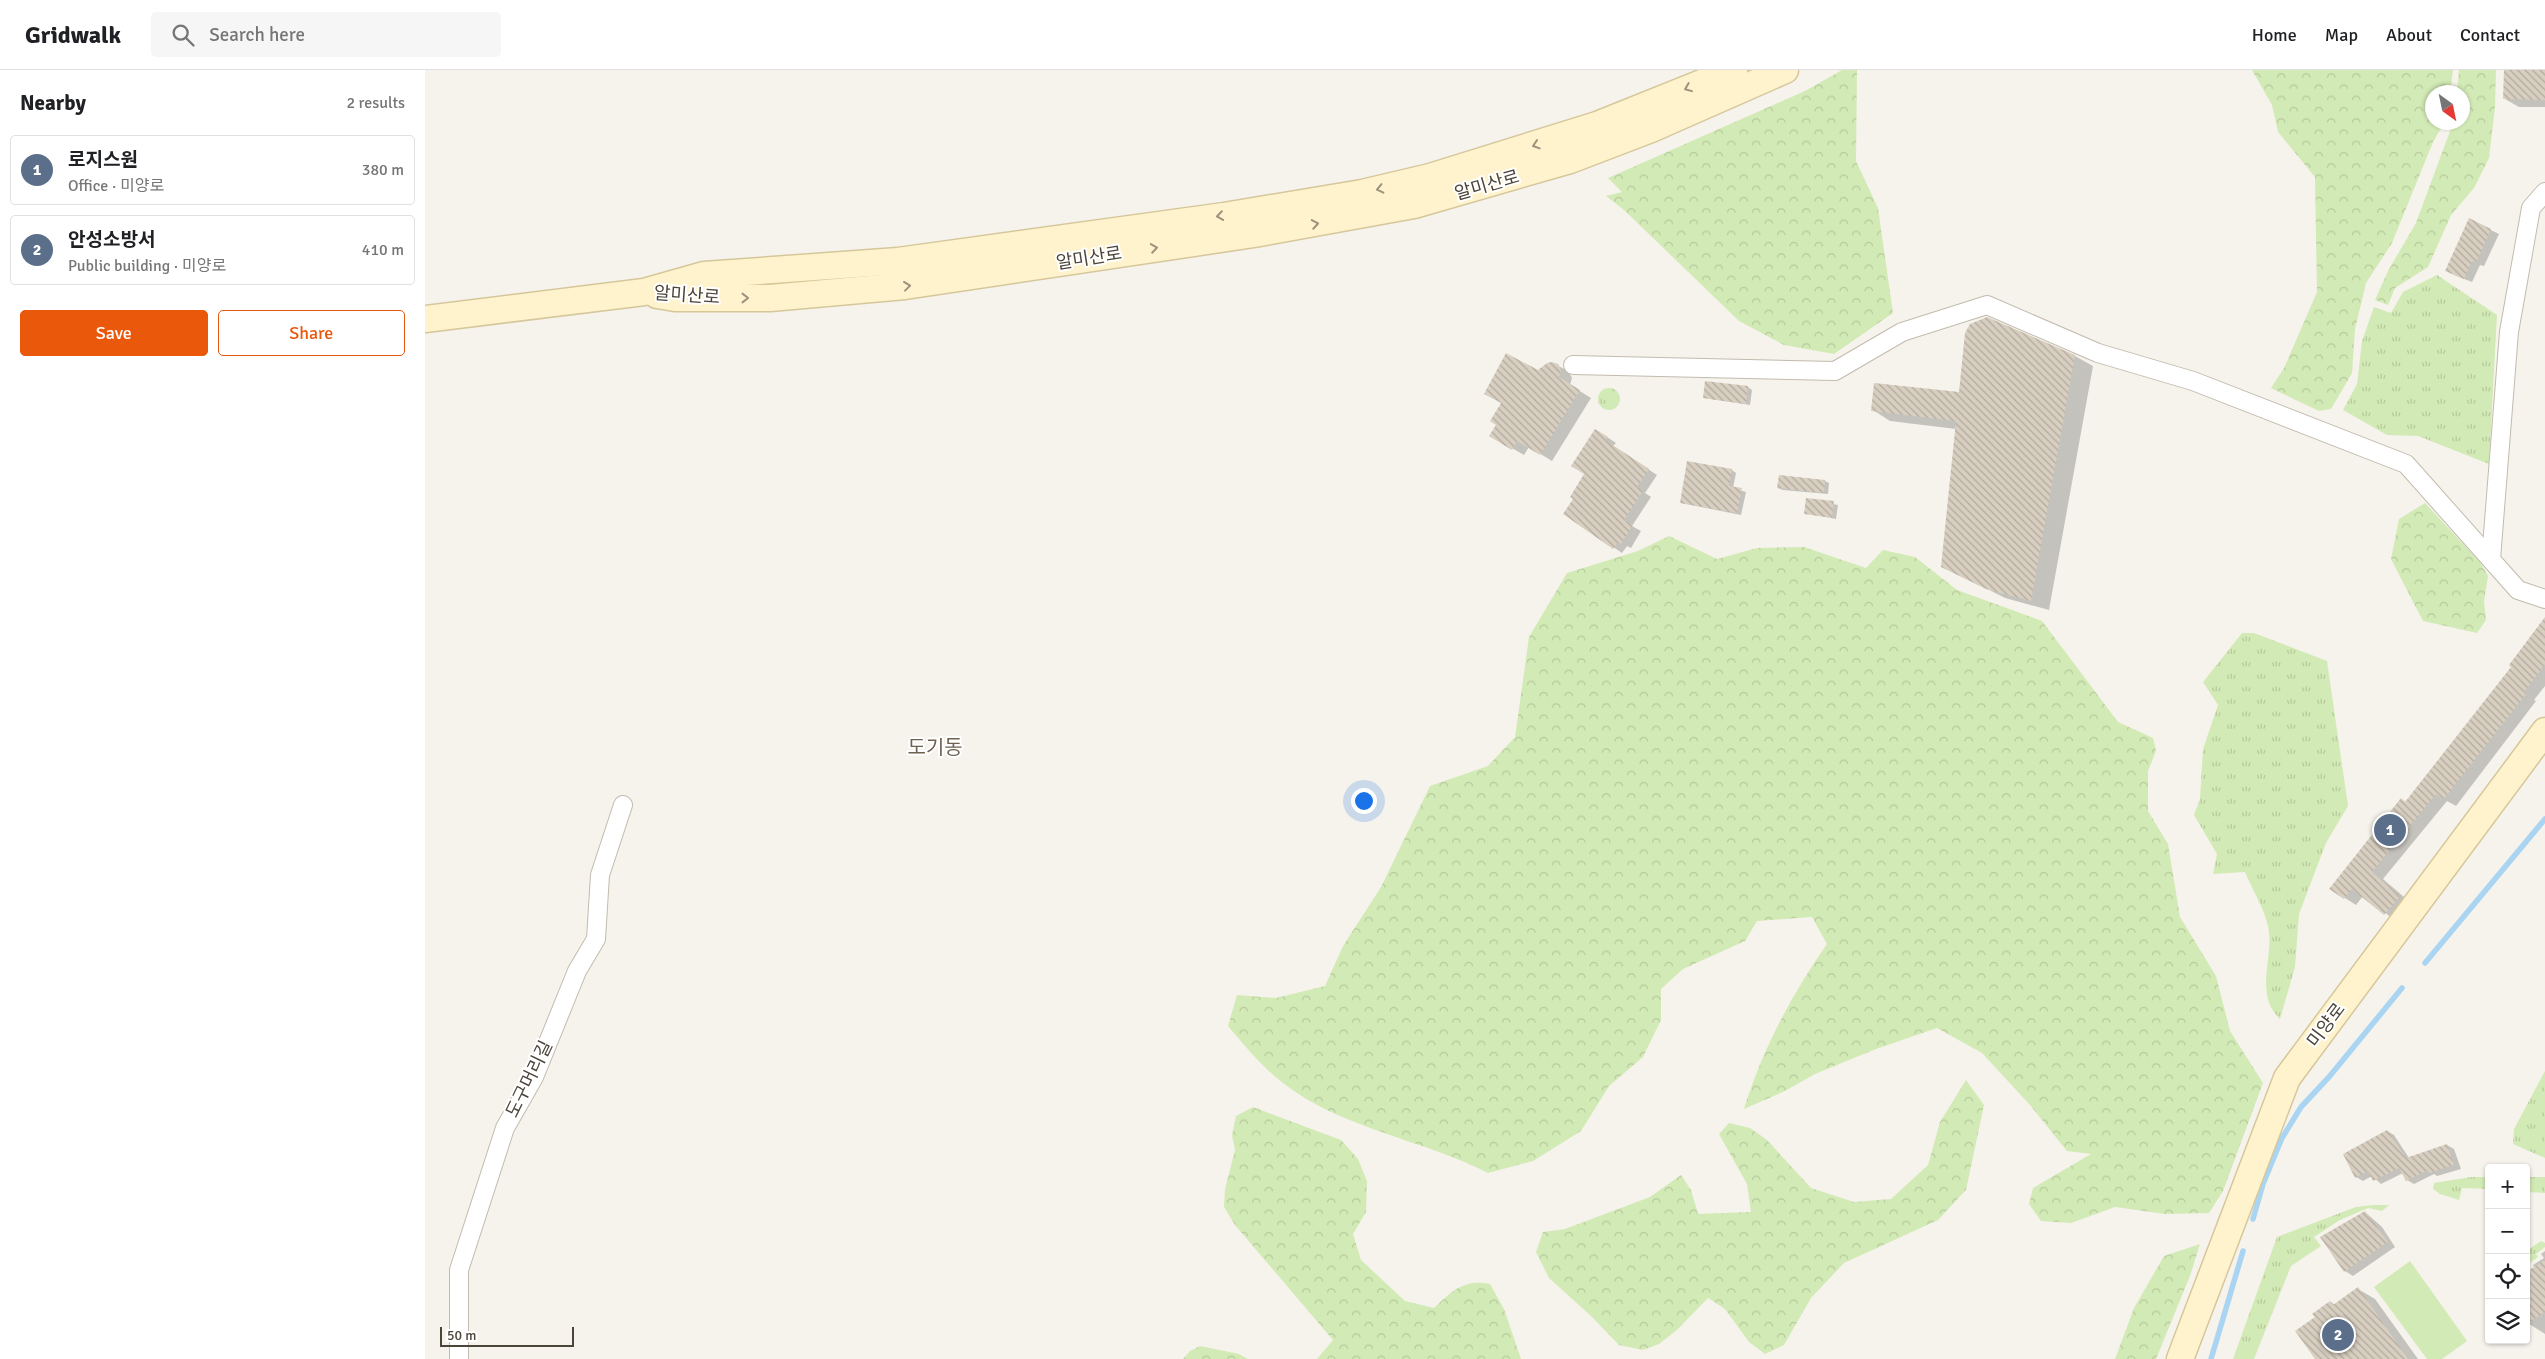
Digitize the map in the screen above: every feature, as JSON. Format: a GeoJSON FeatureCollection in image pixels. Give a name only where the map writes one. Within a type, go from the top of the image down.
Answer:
{"type":"FeatureCollection","features":[{"type":"Feature","properties":{"kind":"main road","name":"알미산로"},"geometry":{"type":"LineString","coordinates":[[644,292],[703,276],[898,262],[1224,216],[1362,193],[1430,177],[1597,125],[1733,70]]}},
{"type":"Feature","properties":{"kind":"main road","name":"알미산로"},"geometry":{"type":"LineString","coordinates":[[644,292],[675,298],[771,298],[905,286],[1254,234],[1387,211],[1485,186],[1571,160],[1651,129],[1785,70]]}},
{"type":"Feature","properties":{"kind":"main road"},"geometry":{"type":"LineString","coordinates":[[425,319],[644,292]]}},
{"type":"Feature","properties":{"kind":"main road","name":"미양로"},"geometry":{"type":"LineString","coordinates":[[2180,1359],[2287,1078],[2545,731]]}},
{"type":"Feature","properties":{"kind":"street"},"geometry":{"type":"LineString","coordinates":[[2491,560],[2509,332],[2531,208],[2545,192]]}},
{"type":"Feature","properties":{"kind":"street"},"geometry":{"type":"LineString","coordinates":[[1573,366],[1835,371],[1902,332],[1987,305],[2098,353],[2193,382],[2406,464],[2518,590],[2545,599]]}},
{"type":"Feature","properties":{"kind":"street","name":"도구머리길"},"geometry":{"type":"LineString","coordinates":[[459,1359],[459,1270],[505,1128],[535,1077],[577,970],[595,939],[600,875],[623,805]]}},
{"type":"Feature","properties":{"kind":"green space"},"geometry":{"type":"Polygon","coordinates":[[[1842,70],[1857,70],[1856,161],[1878,208],[1893,313],[1834,354],[1784,345],[1739,321],[1624,210],[1606,196],[1622,192],[1608,178],[1805,91],[1842,70]]]}},
{"type":"Feature","properties":{"kind":"green space"},"geometry":{"type":"Polygon","coordinates":[[[2252,70],[2453,70],[2451,85],[2425,85],[2425,130],[2440,130],[2433,142],[2392,243],[2366,283],[2355,329],[2352,373],[2331,409],[2319,411],[2271,388],[2284,368],[2317,292],[2315,177],[2278,132],[2272,105],[2252,70]]]}},
{"type":"Feature","properties":{"kind":"green space"},"geometry":{"type":"Polygon","coordinates":[[[2459,70],[2496,70],[2495,107],[2489,158],[2474,188],[2451,215],[2428,267],[2395,288],[2388,305],[2375,300],[2388,271],[2416,223],[2450,130],[2470,130],[2470,85],[2458,85],[2459,70]]]}},
{"type":"Feature","properties":{"kind":"green space"},"geometry":{"type":"Polygon","coordinates":[[[2437,275],[2497,315],[2489,464],[2418,436],[2387,435],[2343,410],[2357,384],[2362,341],[2374,307],[2391,313],[2403,292],[2437,275]]]}},
{"type":"Feature","properties":{"kind":"green space"},"geometry":{"type":"Polygon","coordinates":[[[1609,388],[1619,395],[1620,399],[1613,409],[1609,410],[1599,403],[1598,399],[1605,389],[1609,388]]]}},
{"type":"Feature","properties":{"kind":"green space"},"geometry":{"type":"Polygon","coordinates":[[[2425,503],[2480,562],[2488,576],[2484,601],[2486,620],[2477,633],[2423,621],[2391,559],[2399,519],[2425,503]]]}},
{"type":"Feature","properties":{"kind":"green space"},"geometry":{"type":"Polygon","coordinates":[[[1669,536],[1717,559],[1757,548],[1804,547],[1866,568],[1883,550],[1915,557],[1957,590],[2042,621],[2118,722],[2153,738],[2156,751],[2148,771],[2148,811],[2168,844],[2180,917],[2216,976],[2230,1031],[2263,1083],[2223,1191],[2209,1213],[2165,1214],[2115,1207],[2071,1223],[2041,1221],[2029,1204],[2033,1188],[2091,1154],[2067,1151],[2030,1105],[1982,1053],[1937,1028],[1876,1049],[1815,1074],[1785,1091],[1744,1109],[1751,1087],[1779,1023],[1827,944],[1812,917],[1757,921],[1745,941],[1683,969],[1661,989],[1661,1020],[1643,1057],[1609,1086],[1581,1131],[1533,1161],[1488,1173],[1437,1151],[1356,1123],[1306,1098],[1283,1083],[1268,1070],[1228,1026],[1237,995],[1276,998],[1325,986],[1343,946],[1381,887],[1430,786],[1488,766],[1515,737],[1529,637],[1567,573],[1638,551],[1669,536]]]}},
{"type":"Feature","properties":{"kind":"green space"},"geometry":{"type":"Polygon","coordinates":[[[2242,633],[2254,633],[2327,661],[2348,806],[2326,843],[2299,914],[2295,967],[2280,1019],[2272,1009],[2266,986],[2269,938],[2268,926],[2261,905],[2245,872],[2213,874],[2217,854],[2194,815],[2200,799],[2203,749],[2218,705],[2203,682],[2242,633]]]}},
{"type":"Feature","properties":{"kind":"green space"},"geometry":{"type":"Polygon","coordinates":[[[2545,1071],[2545,1158],[2513,1144],[2514,1129],[2545,1071]]]}},
{"type":"Feature","properties":{"kind":"green space"},"geometry":{"type":"Polygon","coordinates":[[[1966,1080],[1984,1105],[1966,1190],[1938,1220],[1844,1263],[1811,1298],[1784,1345],[1765,1354],[1749,1342],[1725,1309],[1708,1298],[1677,1330],[1659,1344],[1643,1350],[1619,1345],[1591,1316],[1549,1278],[1536,1252],[1543,1232],[1565,1229],[1650,1197],[1681,1175],[1691,1190],[1698,1214],[1751,1212],[1747,1184],[1719,1134],[1729,1123],[1750,1128],[1767,1140],[1811,1188],[1854,1202],[1891,1199],[1928,1165],[1940,1122],[1966,1080]]]}},
{"type":"Feature","properties":{"kind":"green space"},"geometry":{"type":"Polygon","coordinates":[[[1253,1107],[1341,1140],[1358,1159],[1367,1181],[1366,1212],[1353,1234],[1361,1260],[1405,1301],[1434,1308],[1447,1296],[1466,1285],[1473,1283],[1490,1284],[1504,1309],[1521,1359],[1317,1359],[1333,1340],[1235,1225],[1224,1207],[1225,1189],[1235,1150],[1232,1135],[1236,1116],[1253,1107]]]}},
{"type":"Feature","properties":{"kind":"green space"},"geometry":{"type":"Polygon","coordinates":[[[2471,1177],[2485,1177],[2485,1189],[2462,1188],[2459,1200],[2440,1194],[2433,1189],[2434,1183],[2471,1177]]]}},
{"type":"Feature","properties":{"kind":"green space"},"geometry":{"type":"Polygon","coordinates":[[[2530,1177],[2545,1177],[2545,1193],[2530,1192],[2530,1177]]]}},
{"type":"Feature","properties":{"kind":"green space"},"geometry":{"type":"Polygon","coordinates":[[[2389,1205],[2382,1211],[2368,1208],[2340,1220],[2314,1237],[2321,1246],[2291,1266],[2254,1359],[2233,1359],[2277,1237],[2356,1207],[2389,1205]]]}},
{"type":"Feature","properties":{"kind":"green space"},"geometry":{"type":"Polygon","coordinates":[[[2541,1241],[2545,1243],[2545,1247],[2536,1254],[2538,1257],[2530,1263],[2530,1248],[2541,1241]]]}},
{"type":"Feature","properties":{"kind":"green space"},"geometry":{"type":"Polygon","coordinates":[[[2200,1244],[2190,1276],[2156,1359],[2115,1359],[2134,1308],[2164,1256],[2200,1244]]]}},
{"type":"Feature","properties":{"kind":"green space"},"geometry":{"type":"Polygon","coordinates":[[[2410,1261],[2467,1341],[2442,1359],[2427,1359],[2374,1287],[2410,1261]]]}},
{"type":"Feature","properties":{"kind":"green space"},"geometry":{"type":"Polygon","coordinates":[[[1200,1346],[1239,1354],[1248,1359],[1183,1359],[1190,1351],[1200,1346]]]}},
{"type":"Feature","properties":{"kind":"building"},"geometry":{"type":"Polygon","coordinates":[[[2504,70],[2545,70],[2545,100],[2503,99],[2504,70]]]}},
{"type":"Feature","properties":{"kind":"building"},"geometry":{"type":"Polygon","coordinates":[[[2469,218],[2491,229],[2476,263],[2472,261],[2464,279],[2445,271],[2469,218]]]}},
{"type":"Feature","properties":{"kind":"building"},"geometry":{"type":"Polygon","coordinates":[[[1987,317],[2075,355],[2031,601],[1986,589],[1941,567],[1956,421],[1871,411],[1874,383],[1959,392],[1965,333],[1970,324],[1987,317]]]}},
{"type":"Feature","properties":{"kind":"building"},"geometry":{"type":"Polygon","coordinates":[[[1506,353],[1538,370],[1547,363],[1558,364],[1561,371],[1559,377],[1580,390],[1540,455],[1517,441],[1512,450],[1489,436],[1496,425],[1490,421],[1501,403],[1484,394],[1506,353]]]}},
{"type":"Feature","properties":{"kind":"building"},"geometry":{"type":"Polygon","coordinates":[[[1705,381],[1748,386],[1746,404],[1703,398],[1705,381]]]}},
{"type":"Feature","properties":{"kind":"building"},"geometry":{"type":"Polygon","coordinates":[[[1595,429],[1608,437],[1605,440],[1649,469],[1637,487],[1643,491],[1624,520],[1633,525],[1621,544],[1618,542],[1613,549],[1563,514],[1573,499],[1570,497],[1584,474],[1571,466],[1595,429]]]}},
{"type":"Feature","properties":{"kind":"building"},"geometry":{"type":"Polygon","coordinates":[[[1687,461],[1732,469],[1729,486],[1742,488],[1737,513],[1680,503],[1687,461]]]}},
{"type":"Feature","properties":{"kind":"building"},"geometry":{"type":"Polygon","coordinates":[[[1779,475],[1825,480],[1824,493],[1777,488],[1779,475]]]}},
{"type":"Feature","properties":{"kind":"building"},"geometry":{"type":"Polygon","coordinates":[[[1806,498],[1834,501],[1832,518],[1804,514],[1806,498]]]}},
{"type":"Feature","properties":{"kind":"building"},"geometry":{"type":"Polygon","coordinates":[[[2545,617],[2545,664],[2524,692],[2526,694],[2443,800],[2436,794],[2372,872],[2400,896],[2384,915],[2352,889],[2344,899],[2329,889],[2401,798],[2405,802],[2511,667],[2509,665],[2545,617]]]}},
{"type":"Feature","properties":{"kind":"building"},"geometry":{"type":"Polygon","coordinates":[[[2387,1130],[2406,1158],[2447,1144],[2454,1165],[2429,1173],[2428,1170],[2406,1181],[2399,1168],[2373,1181],[2368,1171],[2355,1178],[2343,1154],[2387,1130]]]}},
{"type":"Feature","properties":{"kind":"building"},"geometry":{"type":"Polygon","coordinates":[[[2365,1211],[2388,1242],[2344,1272],[2320,1237],[2365,1211]]]}},
{"type":"Feature","properties":{"kind":"building"},"geometry":{"type":"Polygon","coordinates":[[[2545,1260],[2545,1312],[2530,1321],[2530,1299],[2530,1269],[2545,1260]]]}},
{"type":"Feature","properties":{"kind":"building"},"geometry":{"type":"Polygon","coordinates":[[[2358,1287],[2408,1359],[2315,1359],[2295,1331],[2315,1317],[2312,1314],[2330,1301],[2333,1305],[2358,1287]]]}},
{"type":"Feature","properties":{"kind":"waterway"},"geometry":{"type":"LineString","coordinates":[[2425,963],[2545,819]]}},
{"type":"Feature","properties":{"kind":"waterway"},"geometry":{"type":"LineString","coordinates":[[2253,1219],[2263,1184],[2282,1138],[2301,1107],[2329,1077],[2402,988]]}},
{"type":"Feature","properties":{"kind":"waterway"},"geometry":{"type":"LineString","coordinates":[[2211,1359],[2243,1251]]}},
{"type":"Feature","properties":{"kind":"place","name":"로지스원"},"geometry":{"type":"Point","coordinates":[2390,830]}},
{"type":"Feature","properties":{"kind":"place","name":"안성소방서"},"geometry":{"type":"Point","coordinates":[2338,1335]}},
{"type":"Feature","properties":{"kind":"district","name":"도기동"},"geometry":{"type":"Point","coordinates":[935,747]}}]}
